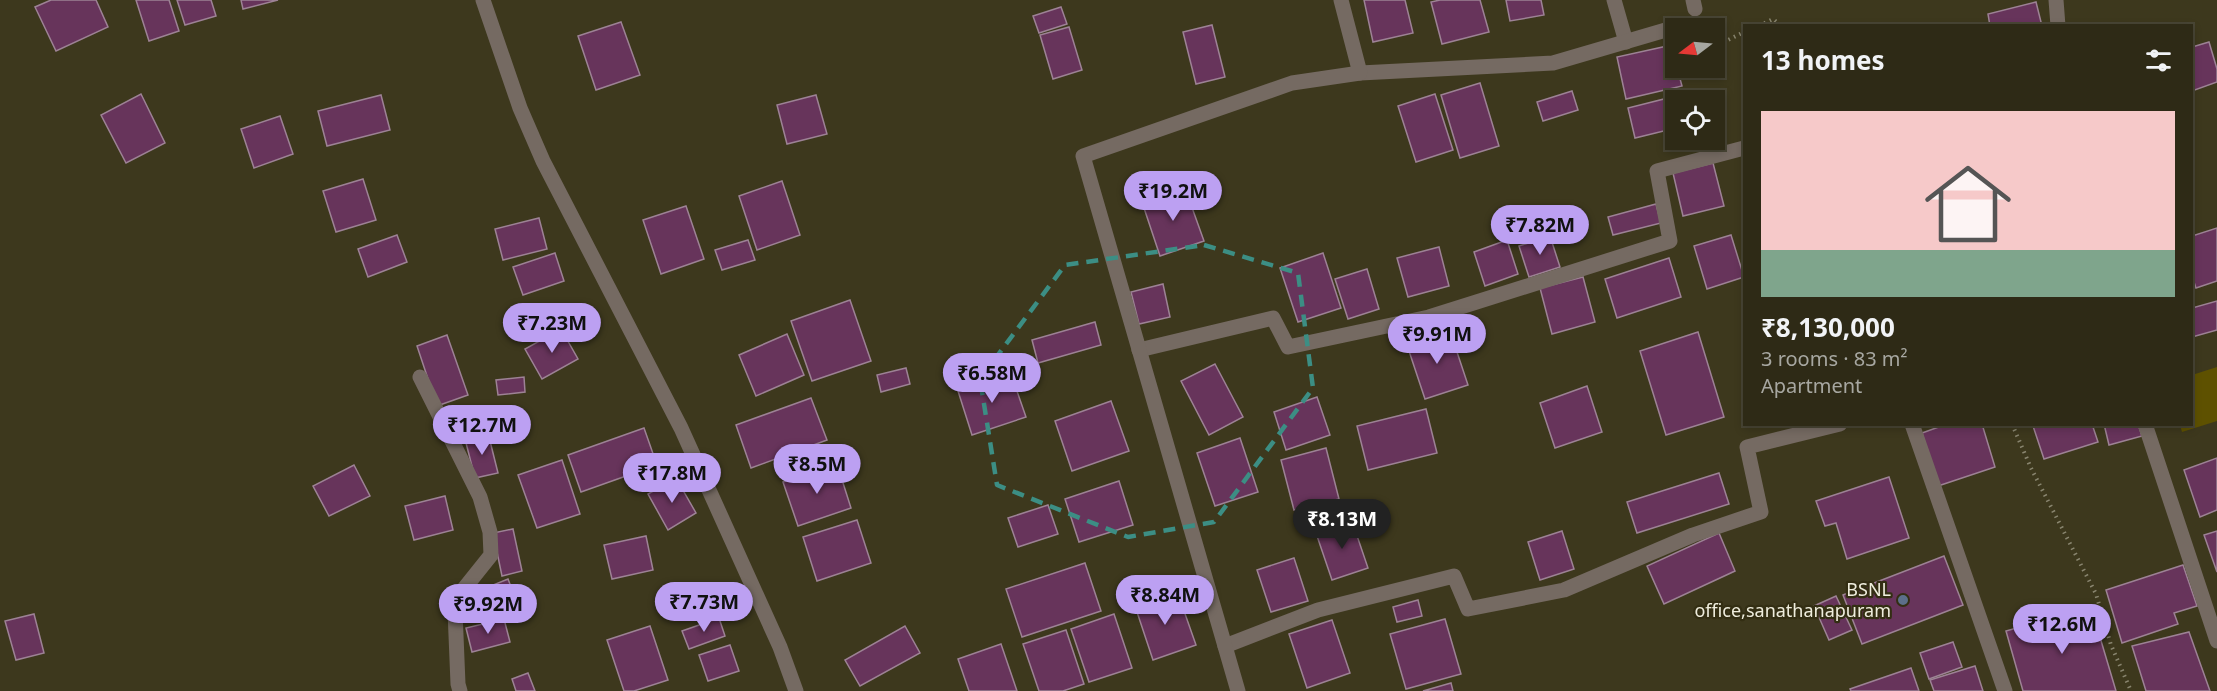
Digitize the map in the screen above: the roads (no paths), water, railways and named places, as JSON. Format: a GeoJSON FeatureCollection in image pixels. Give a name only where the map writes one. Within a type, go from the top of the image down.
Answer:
{"type":"FeatureCollection","features":[{"type":"Feature","properties":{"kind":"street"},"geometry":{"type":"LineString","coordinates":[[483,0],[520,108],[543,161],[681,428],[775,636],[796,691]]}},
{"type":"Feature","properties":{"kind":"street"},"geometry":{"type":"LineString","coordinates":[[1341,0],[1360,74]]}},
{"type":"Feature","properties":{"kind":"street"},"geometry":{"type":"LineString","coordinates":[[1614,0],[1626,42]]}},
{"type":"Feature","properties":{"kind":"street"},"geometry":{"type":"LineString","coordinates":[[2056,0],[2058,24]]}},
{"type":"Feature","properties":{"kind":"street"},"geometry":{"type":"LineString","coordinates":[[1238,691],[1083,156],[1292,83],[1360,74],[1553,63],[1665,30]]}},
{"type":"Feature","properties":{"kind":"street"},"geometry":{"type":"LineString","coordinates":[[1139,350],[1273,318],[1288,346],[1429,317],[1670,241],[1657,171],[1743,148]]}},
{"type":"Feature","properties":{"kind":"street"},"geometry":{"type":"LineString","coordinates":[[420,377],[480,497],[490,532],[491,555],[463,590],[455,611],[460,691]]}},
{"type":"Feature","properties":{"kind":"street"},"geometry":{"type":"LineString","coordinates":[[1225,646],[1318,610],[1454,576],[1468,609],[1564,590],[1693,535],[1761,512],[1747,447],[1832,426]]}},
{"type":"Feature","properties":{"kind":"street"},"geometry":{"type":"LineString","coordinates":[[1913,426],[2005,691]]}},
{"type":"Feature","properties":{"kind":"street"},"geometry":{"type":"LineString","coordinates":[[2146,426],[2217,640]]}},
{"type":"Feature","properties":{"kind":"place","name":"BSNL office,sanathanapuram"},"geometry":{"type":"Point","coordinates":[1903,600]}}]}
